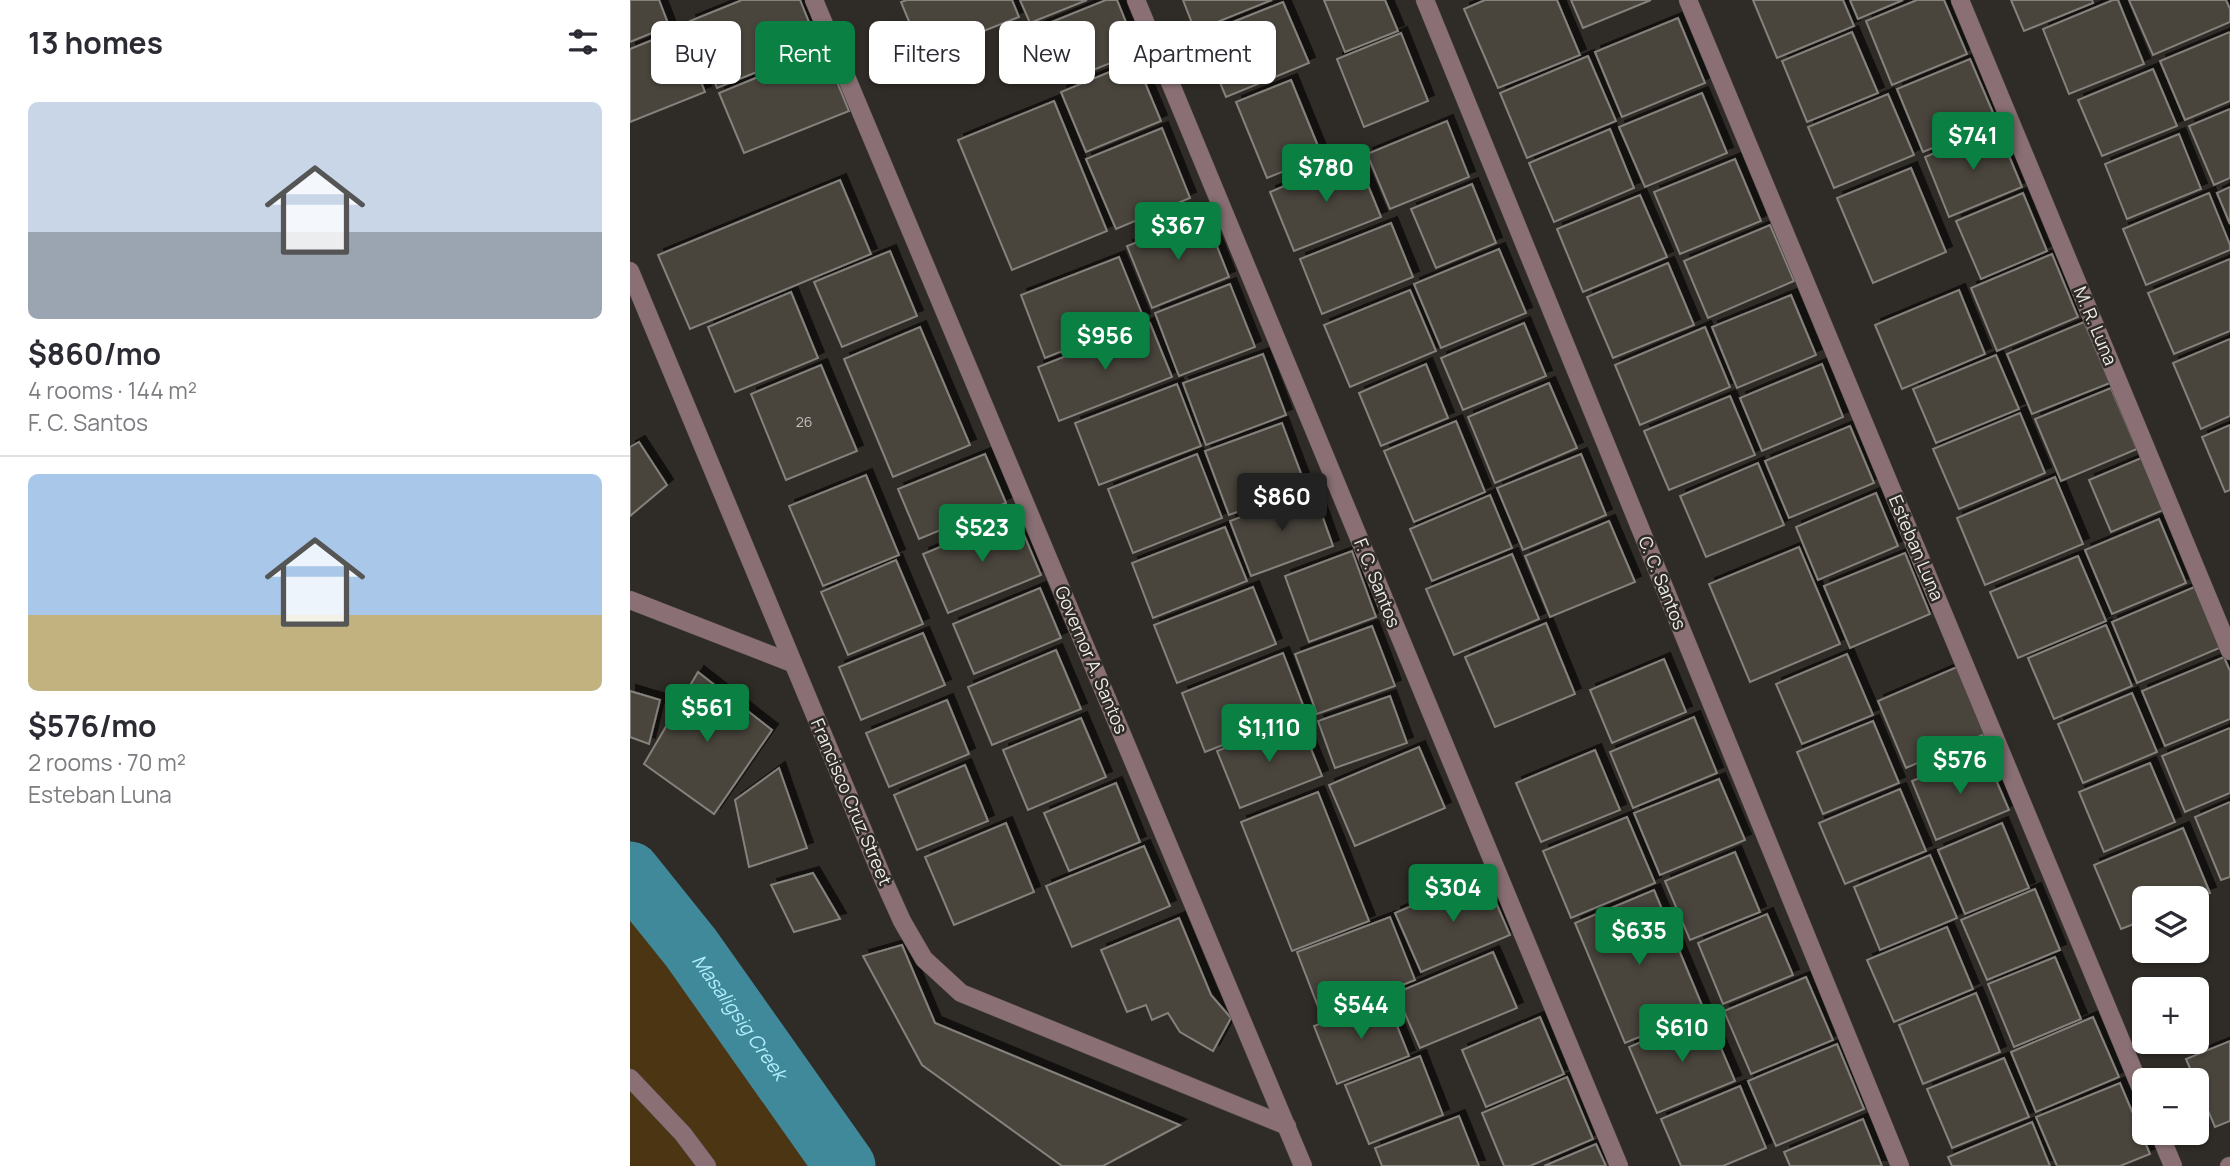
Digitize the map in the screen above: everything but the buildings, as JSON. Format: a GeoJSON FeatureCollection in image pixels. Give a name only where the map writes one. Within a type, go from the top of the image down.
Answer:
{"type":"FeatureCollection","features":[{"type":"Feature","properties":{"kind":"street","name":"Governor A. Santos"},"geometry":{"type":"LineString","coordinates":[[814,0],[1303,1166]]}},
{"type":"Feature","properties":{"kind":"street","name":"F. C. Santos"},"geometry":{"type":"LineString","coordinates":[[1136,0],[1619,1166]]}},
{"type":"Feature","properties":{"kind":"street","name":"C. C. Santos"},"geometry":{"type":"LineString","coordinates":[[1425,0],[1900,1166]]}},
{"type":"Feature","properties":{"kind":"street","name":"Esteban Luna"},"geometry":{"type":"LineString","coordinates":[[1688,0],[2132,1068]]}},
{"type":"Feature","properties":{"kind":"street","name":"M. R. Luna"},"geometry":{"type":"LineString","coordinates":[[1959,0],[2230,651]]}},
{"type":"Feature","properties":{"kind":"street","name":"Francisco Cruz Street"},"geometry":{"type":"LineString","coordinates":[[630,271],[902,921],[924,959],[961,993],[1287,1126]]}},
{"type":"Feature","properties":{"kind":"street"},"geometry":{"type":"LineString","coordinates":[[630,600],[792,663]]}},
{"type":"Feature","properties":{"kind":"street"},"geometry":{"type":"LineString","coordinates":[[630,1078],[683,1134],[707,1166]]}},
{"type":"Feature","properties":{"kind":"street"},"geometry":{"type":"LineString","coordinates":[[2164,1145],[2173,1166]]}},
{"type":"Feature","properties":{"kind":"shaded area"},"geometry":{"type":"Polygon","coordinates":[[[630,872],[691,948],[845,1166],[630,1166],[630,872]]]}},
{"type":"Feature","properties":{"kind":"waterway","name":"Masaligsig Creek"},"geometry":{"type":"LineString","coordinates":[[630,872],[691,948],[845,1166]]}}]}
